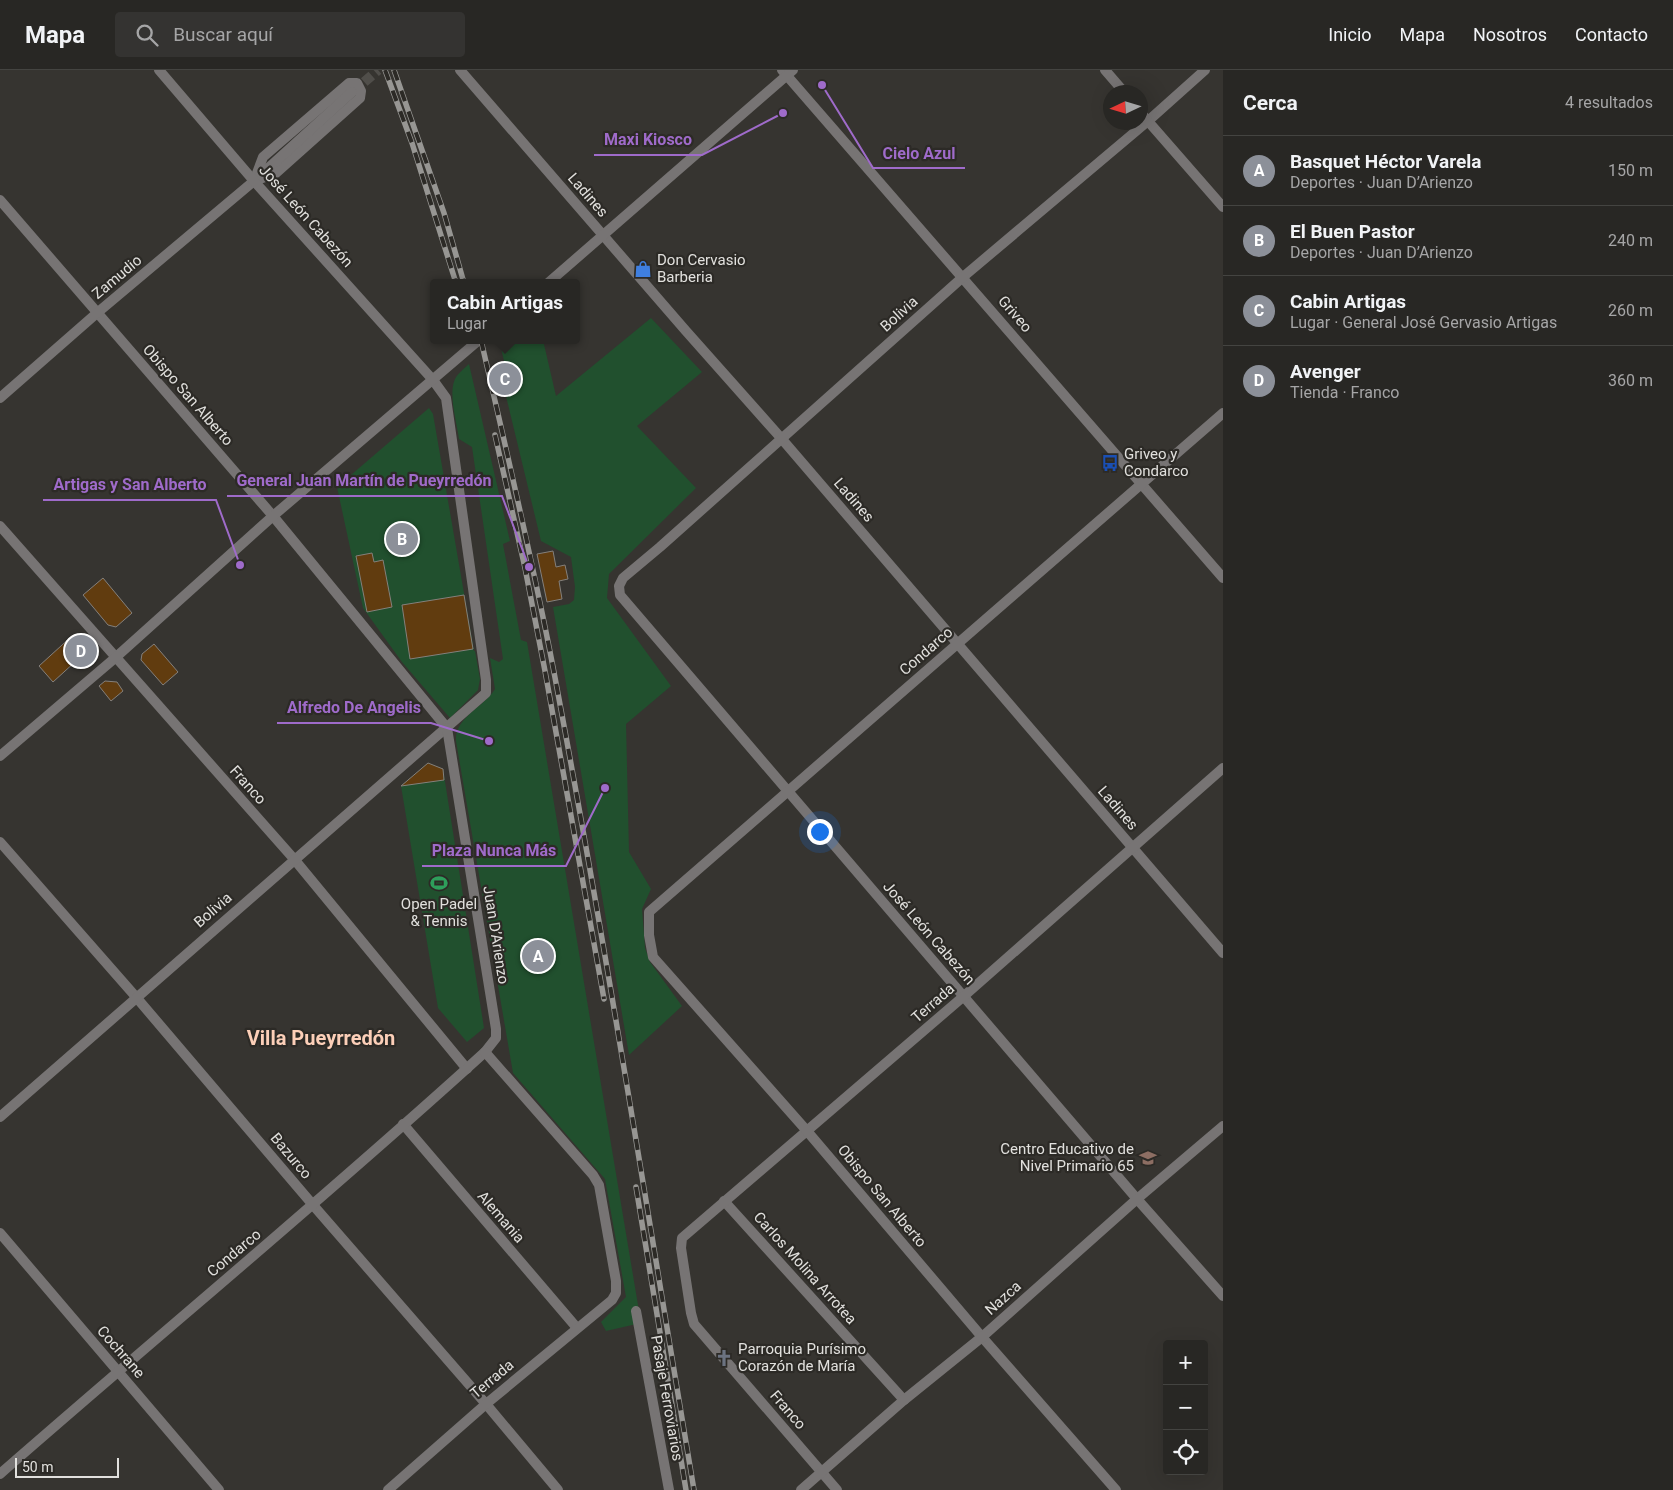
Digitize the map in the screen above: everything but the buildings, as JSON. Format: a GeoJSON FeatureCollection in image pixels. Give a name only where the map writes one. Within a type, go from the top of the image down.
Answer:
{"type":"FeatureCollection","features":[{"type":"Feature","properties":{"kind":"street","name":"José León Cabezón"},"geometry":{"type":"LineString","coordinates":[[159,70],[254,180],[434,380]]}},
{"type":"Feature","properties":{"kind":"street","name":"Ladines"},"geometry":{"type":"LineString","coordinates":[[460,70],[781,438],[1223,953]]}},
{"type":"Feature","properties":{"kind":"street"},"geometry":{"type":"LineString","coordinates":[[1104,70],[1118,85]]}},
{"type":"Feature","properties":{"kind":"street","name":"Bolivia"},"geometry":{"type":"LineString","coordinates":[[1148,120],[1205,70]]}},
{"type":"Feature","properties":{"kind":"street"},"geometry":{"type":"LineString","coordinates":[[553,279],[788,72]]}},
{"type":"Feature","properties":{"kind":"street","name":"Griveo"},"geometry":{"type":"LineString","coordinates":[[788,72],[1223,578]]}},
{"type":"Feature","properties":{"kind":"street","name":"Zamudio"},"geometry":{"type":"LineString","coordinates":[[349,83],[357,83],[361,90],[360,98],[276,172],[254,180],[263,157],[349,83]]}},
{"type":"Feature","properties":{"kind":"street","name":"Zamudio"},"geometry":{"type":"LineString","coordinates":[[0,398],[254,180],[352,92]]}},
{"type":"Feature","properties":{"kind":"street"},"geometry":{"type":"LineString","coordinates":[[1148,120],[1223,207]]}},
{"type":"Feature","properties":{"kind":"street","name":"Bolivia"},"geometry":{"type":"LineString","coordinates":[[619,586],[623,578],[660,548],[963,277],[1136,130]]}},
{"type":"Feature","properties":{"kind":"street","name":"Obispo San Alberto"},"geometry":{"type":"LineString","coordinates":[[0,200],[274,516],[447,728]]}},
{"type":"Feature","properties":{"kind":"street"},"geometry":{"type":"LineString","coordinates":[[0,756],[115,658],[274,516],[474,344]]}},
{"type":"Feature","properties":{"kind":"street"},"geometry":{"type":"LineString","coordinates":[[434,380],[446,398],[486,680],[486,693],[447,728]]}},
{"type":"Feature","properties":{"kind":"street","name":"Condarco"},"geometry":{"type":"LineString","coordinates":[[648,912],[1223,413]]}},
{"type":"Feature","properties":{"kind":"street","name":"Franco"},"geometry":{"type":"LineString","coordinates":[[0,526],[294,859],[467,1068]]}},
{"type":"Feature","properties":{"kind":"street","name":"José León Cabezón"},"geometry":{"type":"LineString","coordinates":[[619,586],[620,595],[787,793],[1223,1296]]}},
{"type":"Feature","properties":{"kind":"street","name":"Bolivia"},"geometry":{"type":"LineString","coordinates":[[0,1117],[294,859],[447,728]]}},
{"type":"Feature","properties":{"kind":"street","name":"Juan D’Arienzo"},"geometry":{"type":"LineString","coordinates":[[447,728],[496,1029],[496,1038],[485,1052]]}},
{"type":"Feature","properties":{"kind":"street","name":"Terrada"},"geometry":{"type":"LineString","coordinates":[[682,1238],[964,996],[1223,768]]}},
{"type":"Feature","properties":{"kind":"street","name":"Bazurco"},"geometry":{"type":"LineString","coordinates":[[0,842],[136,997],[558,1490]]}},
{"type":"Feature","properties":{"kind":"street","name":"Obispo San Alberto"},"geometry":{"type":"LineString","coordinates":[[648,912],[649,935],[654,957],[807,1131],[982,1337],[1116,1490]]}},
{"type":"Feature","properties":{"kind":"street","name":"Condarco"},"geometry":{"type":"LineString","coordinates":[[0,1474],[313,1205],[485,1052]]}},
{"type":"Feature","properties":{"kind":"street","name":"Terrada"},"geometry":{"type":"LineString","coordinates":[[388,1490],[486,1404],[612,1300],[616,1293],[616,1281],[599,1185],[593,1175],[485,1052]]}},
{"type":"Feature","properties":{"kind":"street","name":"Alemania"},"geometry":{"type":"LineString","coordinates":[[403,1124],[577,1328]]}},
{"type":"Feature","properties":{"kind":"street","name":"Nazca"},"geometry":{"type":"LineString","coordinates":[[802,1490],[904,1400],[982,1337],[1137,1199],[1223,1126]]}},
{"type":"Feature","properties":{"kind":"street","name":"Carlos Molina Arrotea"},"geometry":{"type":"LineString","coordinates":[[724,1201],[904,1400]]}},
{"type":"Feature","properties":{"kind":"street","name":"Cochrane"},"geometry":{"type":"LineString","coordinates":[[0,1233],[220,1490]]}},
{"type":"Feature","properties":{"kind":"street","name":"Franco"},"geometry":{"type":"LineString","coordinates":[[682,1238],[681,1248],[694,1324],[837,1490]]}},
{"type":"Feature","properties":{"kind":"street","name":"Pasaje Ferroviarios"},"geometry":{"type":"LineString","coordinates":[[636,1311],[669,1490]]}},
{"type":"Feature","properties":{"kind":"green space"},"geometry":{"type":"Polygon","coordinates":[[[651,318],[702,372],[637,426],[696,488],[609,574],[607,598],[671,686],[626,724],[629,852],[651,889],[642,909],[645,948],[650,962],[682,1006],[629,1055],[553,607],[569,604],[574,600],[575,587],[571,557],[541,541],[504,388],[509,382],[500,344],[544,344],[556,396],[651,318]]]}},
{"type":"Feature","properties":{"kind":"green space"},"geometry":{"type":"Polygon","coordinates":[[[469,364],[510,541],[503,544],[521,640],[527,642],[641,1323],[606,1331],[601,1322],[626,1297],[605,1179],[513,1073],[456,741],[457,733],[465,719],[495,689],[490,658],[499,662],[503,659],[472,447],[459,439],[452,392],[455,379],[469,364]]]}},
{"type":"Feature","properties":{"kind":"green space"},"geometry":{"type":"Polygon","coordinates":[[[429,408],[433,414],[480,679],[478,690],[450,718],[402,662],[363,608],[337,487],[429,408]]]}},
{"type":"Feature","properties":{"kind":"green space","name":"Open Padel & Tennis"},"geometry":{"type":"Polygon","coordinates":[[[428,763],[443,769],[484,1028],[467,1042],[438,1008],[401,786],[428,763]]]}},
{"type":"Feature","properties":{"kind":"tunnel"},"geometry":{"type":"LineString","coordinates":[[353,92],[378,70]]}},
{"type":"Feature","properties":{"kind":"railway"},"geometry":{"type":"LineString","coordinates":[[385,70],[412,143],[455,279]]}},
{"type":"Feature","properties":{"kind":"railway"},"geometry":{"type":"LineString","coordinates":[[394,70],[444,213],[463,279]]}},
{"type":"Feature","properties":{"kind":"railway"},"geometry":{"type":"LineString","coordinates":[[482,344],[553,667],[608,976],[694,1490]]}},
{"type":"Feature","properties":{"kind":"railway"},"geometry":{"type":"LineString","coordinates":[[495,435],[525,568],[545,671],[604,999]]}},
{"type":"Feature","properties":{"kind":"railway"},"geometry":{"type":"LineString","coordinates":[[636,1187],[686,1490]]}},
{"type":"Feature","properties":{"kind":"place","name":"Cielo Azul"},"geometry":{"type":"Point","coordinates":[822,85]}},
{"type":"Feature","properties":{"kind":"place","name":"Maxi Kiosco"},"geometry":{"type":"Point","coordinates":[783,113]}},
{"type":"Feature","properties":{"kind":"place","name":"Don Cervasio Barberia"},"geometry":{"type":"Point","coordinates":[643,269]}},
{"type":"Feature","properties":{"kind":"place","name":"Cabin Artigas"},"geometry":{"type":"Point","coordinates":[505,379]}},
{"type":"Feature","properties":{"kind":"place","name":"Griveo y Condarco"},"geometry":{"type":"Point","coordinates":[1110,463]}},
{"type":"Feature","properties":{"kind":"place","name":"El Buen Pastor"},"geometry":{"type":"Point","coordinates":[402,539]}},
{"type":"Feature","properties":{"kind":"place","name":"Artigas y San Alberto"},"geometry":{"type":"Point","coordinates":[240,565]}},
{"type":"Feature","properties":{"kind":"place","name":"General Juan Martín de Pueyrredón"},"geometry":{"type":"Point","coordinates":[529,567]}},
{"type":"Feature","properties":{"kind":"place","name":"Avenger"},"geometry":{"type":"Point","coordinates":[81,651]}},
{"type":"Feature","properties":{"kind":"place","name":"Alfredo De Angelis"},"geometry":{"type":"Point","coordinates":[489,741]}},
{"type":"Feature","properties":{"kind":"place","name":"Plaza Nunca Más"},"geometry":{"type":"Point","coordinates":[605,788]}},
{"type":"Feature","properties":{"kind":"place","name":"Open Padel & Tennis"},"geometry":{"type":"Point","coordinates":[439,883]}},
{"type":"Feature","properties":{"kind":"place","name":"Basquet Héctor Varela"},"geometry":{"type":"Point","coordinates":[538,956]}},
{"type":"Feature","properties":{"kind":"place","name":"Centro Educativo de Nivel Primario 65"},"geometry":{"type":"Point","coordinates":[1148,1158]}},
{"type":"Feature","properties":{"kind":"place","name":"Parroquia Purísimo Corazón de María"},"geometry":{"type":"Point","coordinates":[724,1358]}},
{"type":"Feature","properties":{"kind":"district","name":"Villa Pueyrredón"},"geometry":{"type":"Point","coordinates":[321,1038]}}]}
